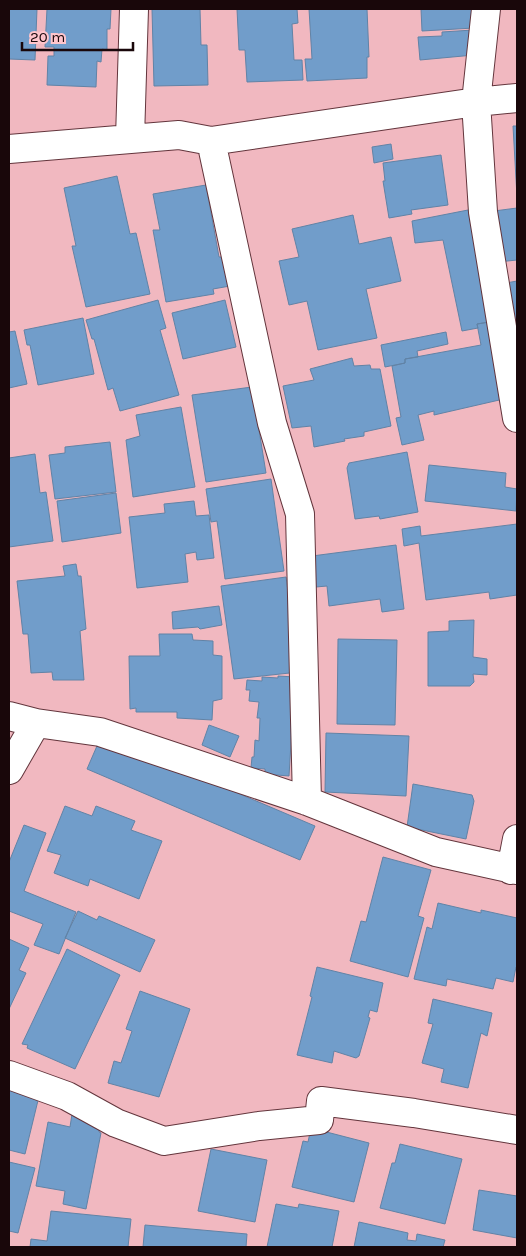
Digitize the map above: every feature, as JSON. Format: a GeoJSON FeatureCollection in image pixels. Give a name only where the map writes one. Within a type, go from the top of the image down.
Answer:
{"type":"FeatureCollection","features":[{"type":"Feature","properties":{"kind":"street"},"geometry":{"type":"LineString","coordinates":[[130,138],[134,9]]}},
{"type":"Feature","properties":{"kind":"street"},"geometry":{"type":"LineString","coordinates":[[486,9],[476,102],[483,212],[517,418]]}},
{"type":"Feature","properties":{"kind":"street"},"geometry":{"type":"LineString","coordinates":[[9,149],[179,134],[211,141],[476,102],[517,98]]}},
{"type":"Feature","properties":{"kind":"street"},"geometry":{"type":"LineString","coordinates":[[211,141],[272,423],[300,514],[307,801]]}},
{"type":"Feature","properties":{"kind":"street"},"geometry":{"type":"LineString","coordinates":[[9,716],[36,723],[100,732],[307,801],[436,852],[514,870],[517,839]]}},
{"type":"Feature","properties":{"kind":"street"},"geometry":{"type":"LineString","coordinates":[[9,770],[36,723]]}},
{"type":"Feature","properties":{"kind":"street"},"geometry":{"type":"LineString","coordinates":[[9,1075],[67,1096],[116,1123],[164,1141],[258,1126],[320,1120],[321,1101],[414,1113],[517,1130]]}},
{"type":"Feature","properties":{"kind":"building"},"geometry":{"type":"Polygon","coordinates":[[[9,9],[37,9],[35,60],[9,59],[9,9]]]}},
{"type":"Feature","properties":{"kind":"building"},"geometry":{"type":"Polygon","coordinates":[[[47,9],[111,9],[110,29],[107,29],[107,50],[102,49],[101,62],[97,61],[96,87],[47,85],[48,56],[54,56],[54,47],[45,47],[47,9]]]}},
{"type":"Feature","properties":{"kind":"building"},"geometry":{"type":"Polygon","coordinates":[[[152,9],[200,9],[201,45],[207,45],[208,85],[154,86],[152,9]]]}},
{"type":"Feature","properties":{"kind":"building"},"geometry":{"type":"Polygon","coordinates":[[[237,9],[297,9],[298,23],[292,24],[294,60],[302,60],[303,80],[247,82],[245,50],[239,50],[237,9]]]}},
{"type":"Feature","properties":{"kind":"building"},"geometry":{"type":"Polygon","coordinates":[[[309,9],[367,9],[369,57],[367,57],[367,78],[307,81],[305,59],[312,59],[309,9]]]}},
{"type":"Feature","properties":{"kind":"building"},"geometry":{"type":"Polygon","coordinates":[[[421,9],[473,9],[474,28],[422,31],[421,9]]]}},
{"type":"Feature","properties":{"kind":"building"},"geometry":{"type":"Polygon","coordinates":[[[473,30],[474,55],[420,60],[418,37],[442,36],[442,32],[473,30]]]}},
{"type":"Feature","properties":{"kind":"building"},"geometry":{"type":"Polygon","coordinates":[[[513,126],[517,126],[517,197],[513,126]]]}},
{"type":"Feature","properties":{"kind":"building"},"geometry":{"type":"Polygon","coordinates":[[[391,144],[393,159],[374,163],[372,147],[391,144]]]}},
{"type":"Feature","properties":{"kind":"building"},"geometry":{"type":"Polygon","coordinates":[[[441,155],[448,205],[411,210],[412,214],[389,218],[383,181],[385,181],[383,163],[441,155]]]}},
{"type":"Feature","properties":{"kind":"building"},"geometry":{"type":"Polygon","coordinates":[[[117,176],[130,234],[136,233],[150,294],[86,307],[72,246],[76,246],[64,188],[117,176]]]}},
{"type":"Feature","properties":{"kind":"building"},"geometry":{"type":"Polygon","coordinates":[[[206,185],[219,257],[224,257],[230,286],[213,289],[214,294],[166,302],[153,230],[160,230],[153,194],[206,185]]]}},
{"type":"Feature","properties":{"kind":"building"},"geometry":{"type":"Polygon","coordinates":[[[517,208],[517,260],[498,262],[494,211],[517,208]]]}},
{"type":"Feature","properties":{"kind":"building"},"geometry":{"type":"Polygon","coordinates":[[[468,210],[490,322],[477,324],[478,328],[462,331],[443,240],[415,243],[412,221],[468,210]]]}},
{"type":"Feature","properties":{"kind":"building"},"geometry":{"type":"Polygon","coordinates":[[[353,215],[359,244],[391,237],[401,281],[366,289],[377,338],[318,350],[307,301],[289,305],[279,261],[299,257],[292,229],[353,215]]]}},
{"type":"Feature","properties":{"kind":"building"},"geometry":{"type":"Polygon","coordinates":[[[517,281],[517,364],[506,283],[517,281]]]}},
{"type":"Feature","properties":{"kind":"building"},"geometry":{"type":"Polygon","coordinates":[[[158,300],[166,328],[160,330],[179,395],[120,411],[113,388],[108,390],[94,339],[92,339],[86,320],[158,300]]]}},
{"type":"Feature","properties":{"kind":"building"},"geometry":{"type":"Polygon","coordinates":[[[225,300],[236,347],[183,359],[172,313],[225,300]]]}},
{"type":"Feature","properties":{"kind":"building"},"geometry":{"type":"Polygon","coordinates":[[[83,318],[94,374],[38,385],[30,345],[27,345],[24,330],[83,318]]]}},
{"type":"Feature","properties":{"kind":"building"},"geometry":{"type":"Polygon","coordinates":[[[494,321],[508,398],[434,415],[434,411],[418,415],[424,440],[402,445],[396,418],[401,417],[392,366],[405,363],[405,359],[481,345],[477,324],[494,321]]]}},
{"type":"Feature","properties":{"kind":"building"},"geometry":{"type":"Polygon","coordinates":[[[15,331],[27,384],[9,388],[9,332],[15,331]]]}},
{"type":"Feature","properties":{"kind":"building"},"geometry":{"type":"Polygon","coordinates":[[[446,332],[448,344],[417,351],[418,357],[405,359],[405,363],[385,367],[381,345],[446,332]]]}},
{"type":"Feature","properties":{"kind":"building"},"geometry":{"type":"Polygon","coordinates":[[[352,358],[354,366],[370,365],[371,369],[380,369],[391,426],[364,432],[364,436],[314,447],[311,426],[292,428],[283,386],[314,380],[310,369],[352,358]]]}},
{"type":"Feature","properties":{"kind":"building"},"geometry":{"type":"Polygon","coordinates":[[[252,387],[266,473],[206,482],[192,395],[252,387]]]}},
{"type":"Feature","properties":{"kind":"building"},"geometry":{"type":"Polygon","coordinates":[[[181,407],[195,487],[133,497],[126,440],[140,436],[136,415],[181,407]]]}},
{"type":"Feature","properties":{"kind":"building"},"geometry":{"type":"Polygon","coordinates":[[[110,442],[116,492],[55,499],[49,455],[65,453],[65,447],[110,442]]]}},
{"type":"Feature","properties":{"kind":"building"},"geometry":{"type":"Polygon","coordinates":[[[407,452],[418,512],[380,519],[379,516],[355,519],[347,468],[349,463],[407,452]]]}},
{"type":"Feature","properties":{"kind":"building"},"geometry":{"type":"Polygon","coordinates":[[[35,454],[40,493],[46,492],[53,541],[9,547],[9,458],[35,454]]]}},
{"type":"Feature","properties":{"kind":"building"},"geometry":{"type":"Polygon","coordinates":[[[429,465],[506,473],[505,487],[517,489],[516,511],[425,501],[429,465]]]}},
{"type":"Feature","properties":{"kind":"building"},"geometry":{"type":"Polygon","coordinates":[[[271,479],[284,571],[225,579],[217,521],[211,522],[206,489],[271,479]]]}},
{"type":"Feature","properties":{"kind":"building"},"geometry":{"type":"Polygon","coordinates":[[[116,493],[121,533],[62,542],[57,501],[116,493]]]}},
{"type":"Feature","properties":{"kind":"building"},"geometry":{"type":"Polygon","coordinates":[[[194,501],[196,516],[209,515],[214,558],[197,560],[196,552],[185,554],[188,582],[137,588],[129,517],[165,513],[164,504],[194,501]]]}},
{"type":"Feature","properties":{"kind":"building"},"geometry":{"type":"Polygon","coordinates":[[[517,524],[517,595],[490,599],[489,592],[426,600],[419,543],[404,546],[402,529],[420,526],[421,536],[517,524]]]}},
{"type":"Feature","properties":{"kind":"building"},"geometry":{"type":"Polygon","coordinates":[[[396,545],[404,609],[382,612],[380,599],[329,606],[327,586],[316,587],[312,556],[396,545]]]}},
{"type":"Feature","properties":{"kind":"building"},"geometry":{"type":"Polygon","coordinates":[[[76,564],[78,576],[81,576],[86,629],[80,631],[84,680],[53,680],[52,672],[31,673],[28,634],[23,634],[17,581],[65,576],[63,566],[76,564]]]}},
{"type":"Feature","properties":{"kind":"building"},"geometry":{"type":"Polygon","coordinates":[[[286,577],[299,672],[234,679],[221,586],[286,577]]]}},
{"type":"Feature","properties":{"kind":"building"},"geometry":{"type":"Polygon","coordinates":[[[219,606],[222,625],[200,629],[198,627],[173,629],[172,612],[219,606]]]}},
{"type":"Feature","properties":{"kind":"building"},"geometry":{"type":"Polygon","coordinates":[[[474,620],[473,657],[487,659],[487,675],[473,674],[474,682],[470,686],[428,686],[428,632],[449,631],[449,621],[474,620]]]}},
{"type":"Feature","properties":{"kind":"building"},"geometry":{"type":"Polygon","coordinates":[[[159,634],[192,634],[193,640],[213,641],[213,655],[222,656],[222,699],[213,701],[212,720],[177,718],[177,712],[136,712],[136,708],[130,709],[129,656],[160,656],[159,634]]]}},
{"type":"Feature","properties":{"kind":"building"},"geometry":{"type":"Polygon","coordinates":[[[338,639],[397,640],[395,725],[337,724],[338,639]]]}},
{"type":"Feature","properties":{"kind":"building"},"geometry":{"type":"Polygon","coordinates":[[[278,676],[295,677],[289,776],[265,774],[265,769],[251,768],[255,740],[259,741],[260,718],[257,718],[259,702],[249,701],[250,690],[246,690],[247,680],[262,681],[262,677],[278,678],[278,676]]]}},
{"type":"Feature","properties":{"kind":"building"},"geometry":{"type":"Polygon","coordinates":[[[209,725],[239,736],[230,757],[202,745],[209,725]]]}},
{"type":"Feature","properties":{"kind":"building"},"geometry":{"type":"Polygon","coordinates":[[[326,733],[409,736],[406,796],[325,792],[326,733]]]}},
{"type":"Feature","properties":{"kind":"building"},"geometry":{"type":"Polygon","coordinates":[[[100,739],[120,743],[315,826],[300,860],[87,769],[100,739]]]}},
{"type":"Feature","properties":{"kind":"building"},"geometry":{"type":"Polygon","coordinates":[[[413,784],[472,795],[474,801],[466,839],[407,827],[413,784]]]}},
{"type":"Feature","properties":{"kind":"building"},"geometry":{"type":"Polygon","coordinates":[[[65,806],[92,816],[96,806],[135,821],[131,830],[162,841],[139,899],[90,879],[88,886],[54,873],[61,855],[47,851],[65,806]]]}},
{"type":"Feature","properties":{"kind":"building"},"geometry":{"type":"Polygon","coordinates":[[[24,825],[46,833],[24,891],[76,912],[59,954],[34,945],[43,924],[9,911],[9,862],[24,825]]]}},
{"type":"Feature","properties":{"kind":"building"},"geometry":{"type":"Polygon","coordinates":[[[383,857],[431,870],[418,916],[424,918],[408,977],[350,961],[361,921],[366,922],[383,857]]]}},
{"type":"Feature","properties":{"kind":"building"},"geometry":{"type":"Polygon","coordinates":[[[438,903],[481,913],[481,910],[517,918],[517,968],[513,982],[496,978],[493,989],[447,979],[446,986],[414,979],[427,927],[432,929],[438,903]]]}},
{"type":"Feature","properties":{"kind":"building"},"geometry":{"type":"Polygon","coordinates":[[[78,911],[97,920],[99,916],[155,940],[140,972],[65,938],[78,911]]]}},
{"type":"Feature","properties":{"kind":"building"},"geometry":{"type":"Polygon","coordinates":[[[9,939],[29,948],[19,970],[26,973],[9,1009],[9,939]]]}},
{"type":"Feature","properties":{"kind":"building"},"geometry":{"type":"Polygon","coordinates":[[[67,949],[120,975],[75,1069],[27,1048],[28,1045],[22,1044],[67,949]]]}},
{"type":"Feature","properties":{"kind":"building"},"geometry":{"type":"Polygon","coordinates":[[[317,967],[383,983],[377,1012],[370,1010],[368,1017],[370,1018],[359,1056],[356,1058],[334,1051],[332,1063],[297,1055],[312,997],[310,996],[317,967]]]}},
{"type":"Feature","properties":{"kind":"building"},"geometry":{"type":"Polygon","coordinates":[[[140,991],[190,1009],[159,1097],[108,1083],[114,1061],[121,1063],[132,1031],[126,1029],[140,991]]]}},
{"type":"Feature","properties":{"kind":"building"},"geometry":{"type":"Polygon","coordinates":[[[433,999],[492,1013],[487,1036],[481,1033],[468,1088],[441,1082],[444,1069],[422,1063],[433,1024],[428,1023],[433,999]]]}},
{"type":"Feature","properties":{"kind":"building"},"geometry":{"type":"Polygon","coordinates":[[[9,1080],[41,1088],[25,1154],[9,1150],[9,1080]]]}},
{"type":"Feature","properties":{"kind":"building"},"geometry":{"type":"Polygon","coordinates":[[[72,1114],[101,1120],[99,1132],[101,1133],[86,1209],[63,1204],[65,1191],[36,1186],[48,1122],[70,1127],[72,1114]]]}},
{"type":"Feature","properties":{"kind":"building"},"geometry":{"type":"Polygon","coordinates":[[[311,1128],[369,1143],[354,1202],[292,1187],[303,1141],[308,1142],[311,1128]]]}},
{"type":"Feature","properties":{"kind":"building"},"geometry":{"type":"Polygon","coordinates":[[[400,1144],[462,1159],[445,1224],[380,1208],[392,1163],[395,1163],[400,1144]]]}},
{"type":"Feature","properties":{"kind":"building"},"geometry":{"type":"Polygon","coordinates":[[[211,1149],[267,1160],[255,1222],[198,1211],[211,1149]]]}},
{"type":"Feature","properties":{"kind":"building"},"geometry":{"type":"Polygon","coordinates":[[[9,1162],[35,1168],[18,1233],[9,1231],[9,1162]]]}},
{"type":"Feature","properties":{"kind":"building"},"geometry":{"type":"Polygon","coordinates":[[[479,1190],[517,1196],[517,1238],[473,1230],[479,1190]]]}},
{"type":"Feature","properties":{"kind":"building"},"geometry":{"type":"Polygon","coordinates":[[[276,1204],[298,1208],[299,1204],[339,1211],[332,1247],[267,1247],[276,1204]]]}},
{"type":"Feature","properties":{"kind":"building"},"geometry":{"type":"Polygon","coordinates":[[[51,1211],[131,1219],[128,1247],[30,1247],[31,1239],[47,1241],[51,1211]]]}},
{"type":"Feature","properties":{"kind":"building"},"geometry":{"type":"Polygon","coordinates":[[[359,1222],[408,1233],[407,1240],[416,1241],[417,1234],[445,1240],[443,1247],[354,1247],[359,1222]]]}},
{"type":"Feature","properties":{"kind":"building"},"geometry":{"type":"Polygon","coordinates":[[[145,1225],[247,1234],[246,1247],[143,1247],[145,1225]]]}}]}
